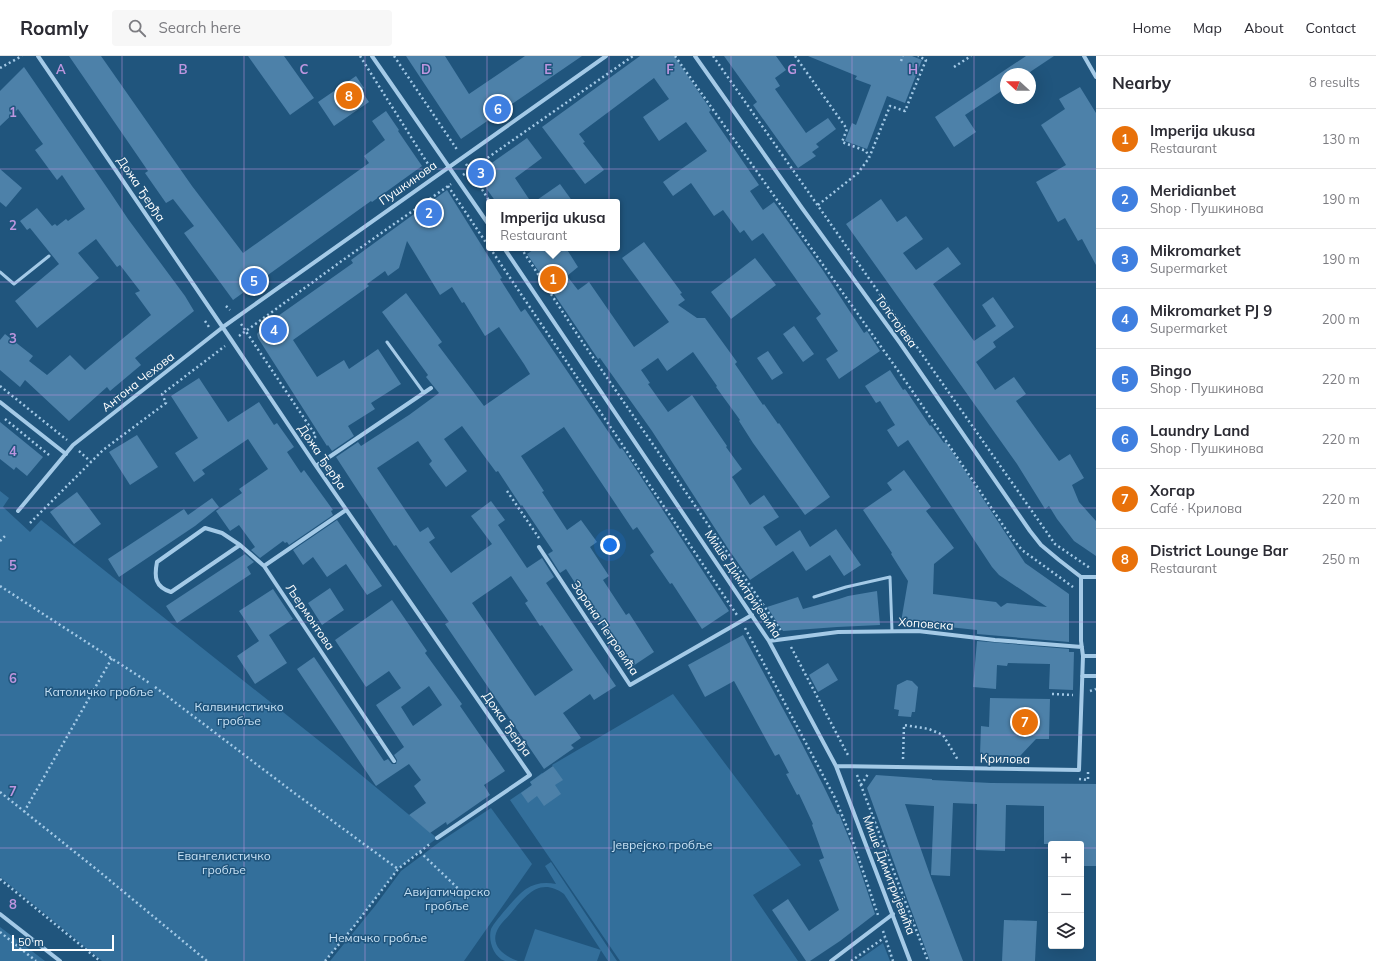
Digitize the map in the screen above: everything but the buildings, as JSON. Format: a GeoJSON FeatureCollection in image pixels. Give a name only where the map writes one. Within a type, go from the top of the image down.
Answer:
{"type":"FeatureCollection","features":[{"type":"Feature","properties":{"kind":"street","name":"Дожа Ђерђа"},"geometry":{"type":"LineString","coordinates":[[38,56],[346,510],[530,775],[437,838]]}},
{"type":"Feature","properties":{"kind":"street"},"geometry":{"type":"LineString","coordinates":[[372,56],[486,221]]}},
{"type":"Feature","properties":{"kind":"street","name":"Пушкинова"},"geometry":{"type":"LineString","coordinates":[[223,327],[606,56]]}},
{"type":"Feature","properties":{"kind":"street","name":"Толстојева"},"geometry":{"type":"LineString","coordinates":[[694,56],[900,344],[1030,531],[1042,545],[1081,577]]}},
{"type":"Feature","properties":{"kind":"street"},"geometry":{"type":"LineString","coordinates":[[1084,56],[1096,77]]}},
{"type":"Feature","properties":{"kind":"street","name":"Мише Димитријевића"},"geometry":{"type":"LineString","coordinates":[[506,251],[769,641],[836,766],[910,961]]}},
{"type":"Feature","properties":{"kind":"street","name":"Антона Чехова"},"geometry":{"type":"LineString","coordinates":[[18,510],[73,445],[223,327]]}},
{"type":"Feature","properties":{"kind":"street"},"geometry":{"type":"LineString","coordinates":[[316,466],[431,388]]}},
{"type":"Feature","properties":{"kind":"street"},"geometry":{"type":"LineString","coordinates":[[0,402],[66,454]]}},
{"type":"Feature","properties":{"kind":"street"},"geometry":{"type":"LineString","coordinates":[[264,566],[346,510]]}},
{"type":"Feature","properties":{"kind":"street","name":"Љермонтова"},"geometry":{"type":"LineString","coordinates":[[240,545],[171,592],[164,590],[159,584],[155,575],[157,562],[205,528],[222,533],[240,545],[264,566],[394,762]]}},
{"type":"Feature","properties":{"kind":"street","name":"Зорана Петровића"},"geometry":{"type":"LineString","coordinates":[[539,547],[630,685],[752,615]]}},
{"type":"Feature","properties":{"kind":"street"},"geometry":{"type":"LineString","coordinates":[[1081,577],[1096,577]]}},
{"type":"Feature","properties":{"kind":"street","name":"Крилова"},"geometry":{"type":"LineString","coordinates":[[836,766],[1079,770],[1083,656],[1081,577]]}},
{"type":"Feature","properties":{"kind":"street","name":"Хоповска"},"geometry":{"type":"LineString","coordinates":[[769,641],[838,632],[918,631],[995,640],[1082,647]]}},
{"type":"Feature","properties":{"kind":"street"},"geometry":{"type":"LineString","coordinates":[[1083,656],[1096,656]]}},
{"type":"Feature","properties":{"kind":"street"},"geometry":{"type":"LineString","coordinates":[[1082,676],[1096,676]]}},
{"type":"Feature","properties":{"kind":"street"},"geometry":{"type":"LineString","coordinates":[[0,914],[60,961]]}},
{"type":"Feature","properties":{"kind":"street"},"geometry":{"type":"LineString","coordinates":[[831,961],[893,914]]}},
{"type":"Feature","properties":{"kind":"lane"},"geometry":{"type":"LineString","coordinates":[[0,272],[14,284],[49,256]]}},
{"type":"Feature","properties":{"kind":"lane"},"geometry":{"type":"LineString","coordinates":[[387,342],[424,393]]}},
{"type":"Feature","properties":{"kind":"lane"},"geometry":{"type":"LineString","coordinates":[[814,597],[846,587],[890,577],[892,631]]}},
{"type":"Feature","properties":{"kind":"path"},"geometry":{"type":"LineString","coordinates":[[0,68],[22,56]]}},
{"type":"Feature","properties":{"kind":"path"},"geometry":{"type":"LineString","coordinates":[[360,56],[428,164]]}},
{"type":"Feature","properties":{"kind":"path"},"geometry":{"type":"LineString","coordinates":[[394,56],[462,157],[488,199]]}},
{"type":"Feature","properties":{"kind":"path"},"geometry":{"type":"LineString","coordinates":[[30,523],[103,450],[166,403],[162,394],[232,340],[633,56]]}},
{"type":"Feature","properties":{"kind":"path"},"geometry":{"type":"LineString","coordinates":[[675,56],[911,388],[1011,537],[1022,550],[1074,588]]}},
{"type":"Feature","properties":{"kind":"path"},"geometry":{"type":"LineString","coordinates":[[714,56],[1055,544],[1089,568],[1096,568]]}},
{"type":"Feature","properties":{"kind":"path"},"geometry":{"type":"LineString","coordinates":[[794,56],[847,129],[842,142],[866,152],[869,158]]}},
{"type":"Feature","properties":{"kind":"path"},"geometry":{"type":"LineString","coordinates":[[901,62],[903,56]]}},
{"type":"Feature","properties":{"kind":"path"},"geometry":{"type":"LineString","coordinates":[[818,205],[858,173],[869,158],[890,106],[905,111],[926,60],[918,56]]}},
{"type":"Feature","properties":{"kind":"path"},"geometry":{"type":"LineString","coordinates":[[954,67],[971,56]]}},
{"type":"Feature","properties":{"kind":"path"},"geometry":{"type":"LineString","coordinates":[[448,186],[486,243]]}},
{"type":"Feature","properties":{"kind":"path"},"geometry":{"type":"LineString","coordinates":[[491,251],[748,631],[835,798],[853,842],[884,938],[893,961]]}},
{"type":"Feature","properties":{"kind":"path"},"geometry":{"type":"LineString","coordinates":[[226,306],[230,310]]}},
{"type":"Feature","properties":{"kind":"path"},"geometry":{"type":"LineString","coordinates":[[241,324],[316,436],[310,441],[323,461]]}},
{"type":"Feature","properties":{"kind":"path"},"geometry":{"type":"LineString","coordinates":[[0,386],[62,436]]}},
{"type":"Feature","properties":{"kind":"path"},"geometry":{"type":"LineString","coordinates":[[0,414],[49,455]]}},
{"type":"Feature","properties":{"kind":"path"},"geometry":{"type":"LineString","coordinates":[[507,491],[543,544],[539,547]]}},
{"type":"Feature","properties":{"kind":"path"},"geometry":{"type":"LineString","coordinates":[[0,541],[7,534]]}},
{"type":"Feature","properties":{"kind":"path"},"geometry":{"type":"LineString","coordinates":[[0,586],[151,684]]}},
{"type":"Feature","properties":{"kind":"path"},"geometry":{"type":"LineString","coordinates":[[24,812],[112,658]]}},
{"type":"Feature","properties":{"kind":"path"},"geometry":{"type":"LineString","coordinates":[[155,686],[299,797],[398,869]]}},
{"type":"Feature","properties":{"kind":"path"},"geometry":{"type":"LineString","coordinates":[[1052,694],[1075,695]]}},
{"type":"Feature","properties":{"kind":"path"},"geometry":{"type":"LineString","coordinates":[[903,767],[904,726],[929,730],[943,735],[963,769]]}},
{"type":"Feature","properties":{"kind":"path"},"geometry":{"type":"LineString","coordinates":[[0,792],[102,873],[207,961]]}},
{"type":"Feature","properties":{"kind":"path"},"geometry":{"type":"LineString","coordinates":[[324,961],[355,925],[398,869],[437,838]]}},
{"type":"Feature","properties":{"kind":"path"},"geometry":{"type":"LineString","coordinates":[[420,852],[468,898]]}},
{"type":"Feature","properties":{"kind":"path"},"geometry":{"type":"LineString","coordinates":[[0,879],[100,961]]}},
{"type":"Feature","properties":{"kind":"path"},"geometry":{"type":"LineString","coordinates":[[0,932],[36,961]]}},
{"type":"Feature","properties":{"kind":"path"},"geometry":{"type":"LineString","coordinates":[[851,961],[884,938]]}},
{"type":"Feature","properties":{"kind":"green space"},"geometry":{"type":"Polygon","coordinates":[[[0,491],[9,498],[3,507],[30,532],[41,520],[337,755],[437,838],[398,869],[325,961],[102,961],[0,877],[0,491]]]}},
{"type":"Feature","properties":{"kind":"green space","name":"Јеврејско гробље"},"geometry":{"type":"Polygon","coordinates":[[[673,694],[801,865],[753,895],[798,961],[620,961],[510,800],[532,785],[530,782],[542,773],[544,776],[555,769],[552,765],[673,694]]]}},
{"type":"Feature","properties":{"kind":"green space","name":"Авијатичарско гробље"},"geometry":{"type":"Polygon","coordinates":[[[491,808],[532,864],[464,961],[330,961],[375,906],[401,871],[441,841],[491,808]]]}},
{"type":"Feature","properties":{"kind":"green space"},"geometry":{"type":"Polygon","coordinates":[[[551,862],[617,961],[608,961],[564,894],[548,887],[534,890],[522,900],[502,923],[496,933],[496,944],[502,953],[518,961],[505,961],[497,956],[492,948],[490,938],[491,929],[497,920],[526,889],[537,884],[556,884],[545,866],[551,862]]]}},
{"type":"Feature","properties":{"kind":"green space"},"geometry":{"type":"Polygon","coordinates":[[[0,927],[45,961],[0,961],[0,927]]]}},
{"type":"Feature","properties":{"kind":"green space"},"geometry":{"type":"Polygon","coordinates":[[[535,929],[601,950],[597,961],[524,961],[535,929]]]}},
{"type":"Feature","properties":{"kind":"green space"},"geometry":{"type":"Polygon","coordinates":[[[883,943],[890,961],[857,961],[883,943]]]}},
{"type":"Feature","properties":{"kind":"place","name":"District Lounge Bar"},"geometry":{"type":"Point","coordinates":[349,96]}},
{"type":"Feature","properties":{"kind":"place","name":"Laundry Land"},"geometry":{"type":"Point","coordinates":[498,109]}},
{"type":"Feature","properties":{"kind":"place","name":"Mikromarket"},"geometry":{"type":"Point","coordinates":[481,173]}},
{"type":"Feature","properties":{"kind":"place","name":"Meridianbet"},"geometry":{"type":"Point","coordinates":[429,213]}},
{"type":"Feature","properties":{"kind":"place","name":"Imperija ukusa"},"geometry":{"type":"Point","coordinates":[553,279]}},
{"type":"Feature","properties":{"kind":"place","name":"Bingo"},"geometry":{"type":"Point","coordinates":[254,281]}},
{"type":"Feature","properties":{"kind":"place","name":"Mikromarket PJ 9"},"geometry":{"type":"Point","coordinates":[274,330]}},
{"type":"Feature","properties":{"kind":"place","name":"Хогар"},"geometry":{"type":"Point","coordinates":[1025,722]}},
{"type":"Feature","properties":{"kind":"park label","name":"Католичко гробље"},"geometry":{"type":"Point","coordinates":[99,692]}},
{"type":"Feature","properties":{"kind":"park label","name":"Калвинистичко гробље"},"geometry":{"type":"Point","coordinates":[239,714]}},
{"type":"Feature","properties":{"kind":"park label","name":"Евангелистичко гробље"},"geometry":{"type":"Point","coordinates":[224,863]}},
{"type":"Feature","properties":{"kind":"park label","name":"Немачко гробље"},"geometry":{"type":"Point","coordinates":[378,938]}}]}
